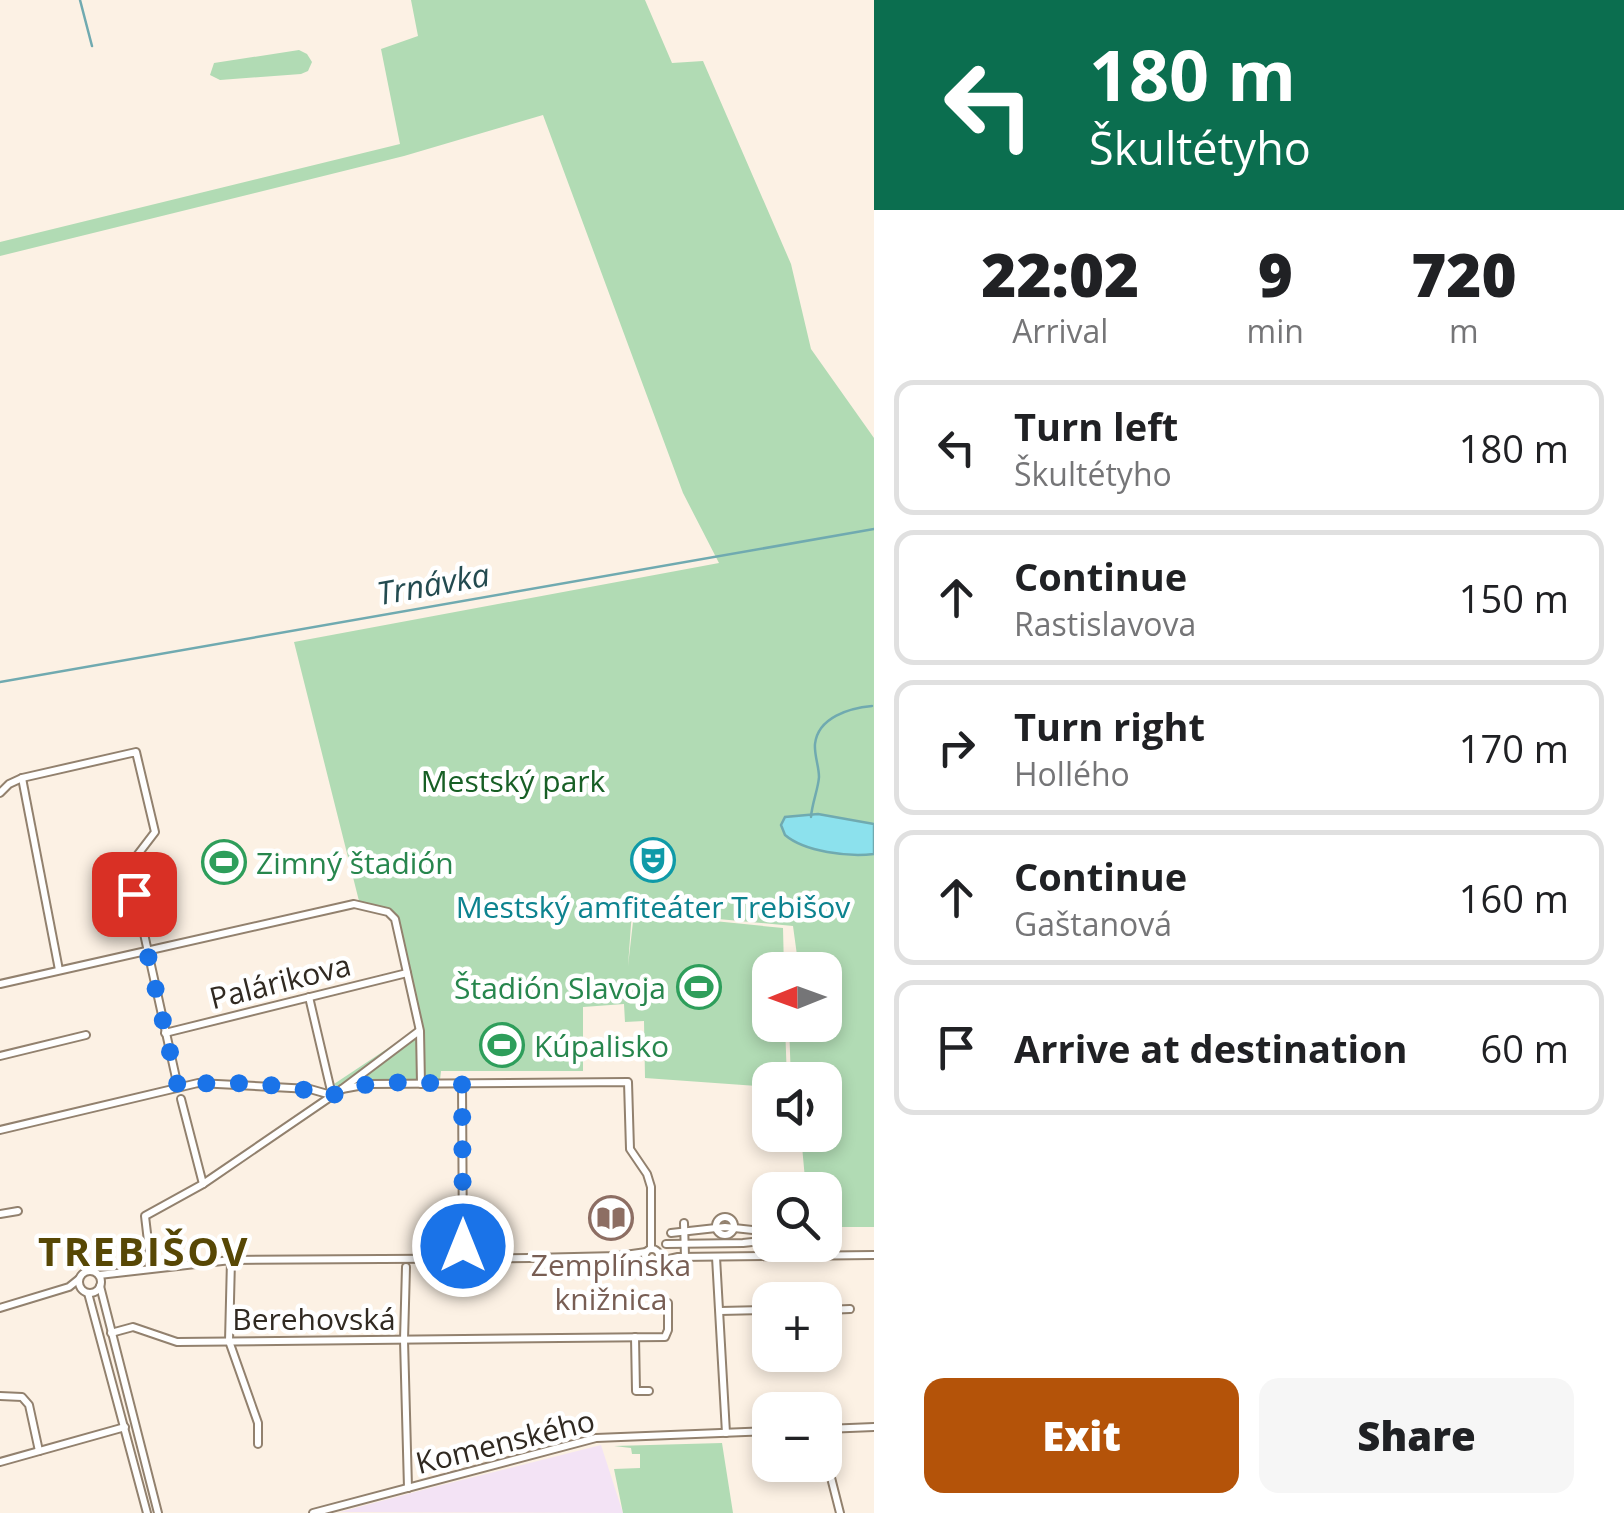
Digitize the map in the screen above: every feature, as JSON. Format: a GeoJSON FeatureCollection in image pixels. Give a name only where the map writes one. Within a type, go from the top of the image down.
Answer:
{"type":"FeatureCollection","features":[{"type":"Feature","properties":{"kind":"street"},"geometry":{"type":"LineString","coordinates":[[0,793],[22,778],[136,752],[155,832],[128,866],[178,1087]]}},
{"type":"Feature","properties":{"kind":"street"},"geometry":{"type":"LineString","coordinates":[[22,778],[60,970]]}},
{"type":"Feature","properties":{"kind":"street"},"geometry":{"type":"LineString","coordinates":[[0,982],[354,904],[392,914],[420,1031],[421,1084]]}},
{"type":"Feature","properties":{"kind":"street","name":"Palárikova"},"geometry":{"type":"LineString","coordinates":[[165,1033],[407,972]]}},
{"type":"Feature","properties":{"kind":"street"},"geometry":{"type":"LineString","coordinates":[[309,997],[332,1096]]}},
{"type":"Feature","properties":{"kind":"street"},"geometry":{"type":"LineString","coordinates":[[152,1268],[146,1216],[203,1184],[420,1031]]}},
{"type":"Feature","properties":{"kind":"street"},"geometry":{"type":"LineString","coordinates":[[0,1056],[86,1036]]}},
{"type":"Feature","properties":{"kind":"street"},"geometry":{"type":"LineString","coordinates":[[342,1089],[369,1084],[628,1082],[630,1149],[651,1186],[651,1251],[646,1261]]}},
{"type":"Feature","properties":{"kind":"street"},"geometry":{"type":"LineString","coordinates":[[0,1130],[198,1083],[310,1089],[332,1096]]}},
{"type":"Feature","properties":{"kind":"street"},"geometry":{"type":"LineString","coordinates":[[462,1084],[463,1259]]}},
{"type":"Feature","properties":{"kind":"street"},"geometry":{"type":"LineString","coordinates":[[182,1099],[203,1184]]}},
{"type":"Feature","properties":{"kind":"street"},"geometry":{"type":"LineString","coordinates":[[0,1214],[18,1211]]}},
{"type":"Feature","properties":{"kind":"street"},"geometry":{"type":"LineString","coordinates":[[712,1243],[733,1227]]}},
{"type":"Feature","properties":{"kind":"street"},"geometry":{"type":"LineString","coordinates":[[682,1257],[684,1228]]}},
{"type":"Feature","properties":{"kind":"street"},"geometry":{"type":"LineString","coordinates":[[671,1233],[684,1228],[752,1228]]}},
{"type":"Feature","properties":{"kind":"street"},"geometry":{"type":"LineString","coordinates":[[716,1228],[738,1243]]}},
{"type":"Feature","properties":{"kind":"street"},"geometry":{"type":"LineString","coordinates":[[666,1244],[752,1242]]}},
{"type":"Feature","properties":{"kind":"street"},"geometry":{"type":"LineString","coordinates":[[651,1251],[659,1258],[656,1262]]}},
{"type":"Feature","properties":{"kind":"street"},"geometry":{"type":"LineString","coordinates":[[70,1287],[85,1291],[112,1275],[231,1260],[618,1256],[651,1251],[682,1257]]}},
{"type":"Feature","properties":{"kind":"street"},"geometry":{"type":"LineString","coordinates":[[618,1256],[656,1262],[682,1257],[874,1255]]}},
{"type":"Feature","properties":{"kind":"street"},"geometry":{"type":"LineString","coordinates":[[716,1257],[726,1433]]}},
{"type":"Feature","properties":{"kind":"street"},"geometry":{"type":"LineString","coordinates":[[231,1260],[229,1341],[258,1423],[258,1444]]}},
{"type":"Feature","properties":{"kind":"street"},"geometry":{"type":"LineString","coordinates":[[406,1267],[408,1488]]}},
{"type":"Feature","properties":{"kind":"street"},"geometry":{"type":"LineString","coordinates":[[0,1308],[70,1287],[88,1271],[100,1281],[158,1513]]}},
{"type":"Feature","properties":{"kind":"street"},"geometry":{"type":"LineString","coordinates":[[79,1280],[102,1341],[147,1513]]}},
{"type":"Feature","properties":{"kind":"street"},"geometry":{"type":"LineString","coordinates":[[649,1391],[636,1391],[635,1337],[665,1336],[668,1302]]}},
{"type":"Feature","properties":{"kind":"street"},"geometry":{"type":"LineString","coordinates":[[842,1309],[850,1309]]}},
{"type":"Feature","properties":{"kind":"street"},"geometry":{"type":"LineString","coordinates":[[720,1312],[752,1311]]}},
{"type":"Feature","properties":{"kind":"street","name":"Berehovská"},"geometry":{"type":"LineString","coordinates":[[112,1336],[133,1327],[177,1342],[635,1337]]}},
{"type":"Feature","properties":{"kind":"street"},"geometry":{"type":"LineString","coordinates":[[102,1341],[112,1336]]}},
{"type":"Feature","properties":{"kind":"street"},"geometry":{"type":"LineString","coordinates":[[0,1396],[22,1397],[28,1405],[39,1452]]}},
{"type":"Feature","properties":{"kind":"street"},"geometry":{"type":"LineString","coordinates":[[119,1405],[129,1402]]}},
{"type":"Feature","properties":{"kind":"street"},"geometry":{"type":"LineString","coordinates":[[842,1428],[874,1427]]}},
{"type":"Feature","properties":{"kind":"street"},"geometry":{"type":"LineString","coordinates":[[0,1462],[125,1428]]}},
{"type":"Feature","properties":{"kind":"street","name":"Komenského"},"geometry":{"type":"LineString","coordinates":[[314,1513],[596,1438],[752,1432]]}},
{"type":"Feature","properties":{"kind":"street"},"geometry":{"type":"LineString","coordinates":[[130,1447],[140,1444]]}},
{"type":"Feature","properties":{"kind":"street"},"geometry":{"type":"LineString","coordinates":[[832,1482],[840,1513]]}},
{"type":"Feature","properties":{"kind":"shaded area"},"geometry":{"type":"Polygon","coordinates":[[[601,1445],[623,1513],[340,1512],[434,1487],[601,1445]]]}},
{"type":"Feature","properties":{"kind":"green space","name":"Mestský park"},"geometry":{"type":"Polygon","coordinates":[[[411,0],[645,0],[672,63],[703,61],[791,264],[811,349],[874,438],[874,1227],[842,1227],[842,1172],[804,1172],[803,1152],[842,1152],[842,1062],[790,1062],[790,1042],[842,1042],[842,952],[797,952],[793,926],[632,911],[628,966],[634,913],[783,928],[784,952],[752,952],[752,1042],[786,1042],[786,1062],[752,1062],[752,1086],[645,1078],[644,1021],[625,1022],[624,1004],[583,1007],[583,1071],[441,1071],[440,1080],[371,1080],[339,1088],[334,1084],[423,1025],[397,917],[392,911],[359,901],[294,642],[719,563],[683,493],[543,115],[404,156],[0,256],[0,242],[400,144],[381,49],[418,36],[411,0]]]}},
{"type":"Feature","properties":{"kind":"green space"},"geometry":{"type":"Polygon","coordinates":[[[299,50],[312,62],[308,71],[301,74],[220,80],[210,75],[214,63],[299,50]]]}},
{"type":"Feature","properties":{"kind":"green space"},"geometry":{"type":"Polygon","coordinates":[[[722,1443],[733,1513],[623,1513],[614,1469],[640,1468],[640,1454],[632,1454],[631,1448],[614,1446],[722,1443]]]}},
{"type":"Feature","properties":{"kind":"water"},"geometry":{"type":"Polygon","coordinates":[[[818,814],[874,824],[874,854],[827,852],[804,846],[785,835],[781,825],[785,817],[818,814]]]}},
{"type":"Feature","properties":{"kind":"waterway"},"geometry":{"type":"LineString","coordinates":[[80,0],[92,46]]}},
{"type":"Feature","properties":{"kind":"waterway","name":"Trnávka"},"geometry":{"type":"LineString","coordinates":[[0,682],[874,529]]}},
{"type":"Feature","properties":{"kind":"waterway"},"geometry":{"type":"LineString","coordinates":[[811,817],[819,777],[817,735],[836,716],[872,706]]}},
{"type":"Feature","properties":{"kind":"place","name":"Mestský amfiteáter Trebišov"},"geometry":{"type":"Point","coordinates":[653,860]}},
{"type":"Feature","properties":{"kind":"place","name":"Zimný štadión"},"geometry":{"type":"Point","coordinates":[224,862]}},
{"type":"Feature","properties":{"kind":"place","name":"Štadión Slavoja"},"geometry":{"type":"Point","coordinates":[699,987]}},
{"type":"Feature","properties":{"kind":"place","name":"Kúpalisko"},"geometry":{"type":"Point","coordinates":[502,1045]}},
{"type":"Feature","properties":{"kind":"place","name":"Zemplínska knižnica"},"geometry":{"type":"Point","coordinates":[611,1218]}},
{"type":"Feature","properties":{"kind":"district","name":"TREBIŠOV"},"geometry":{"type":"Point","coordinates":[144,1250]}},
{"type":"Feature","properties":{"kind":"route"},"geometry":{"type":"LineString","coordinates":[[134,894],[178,1087],[198,1083],[310,1089],[332,1096],[342,1089],[369,1084],[462,1084],[463,1246]]}}]}
